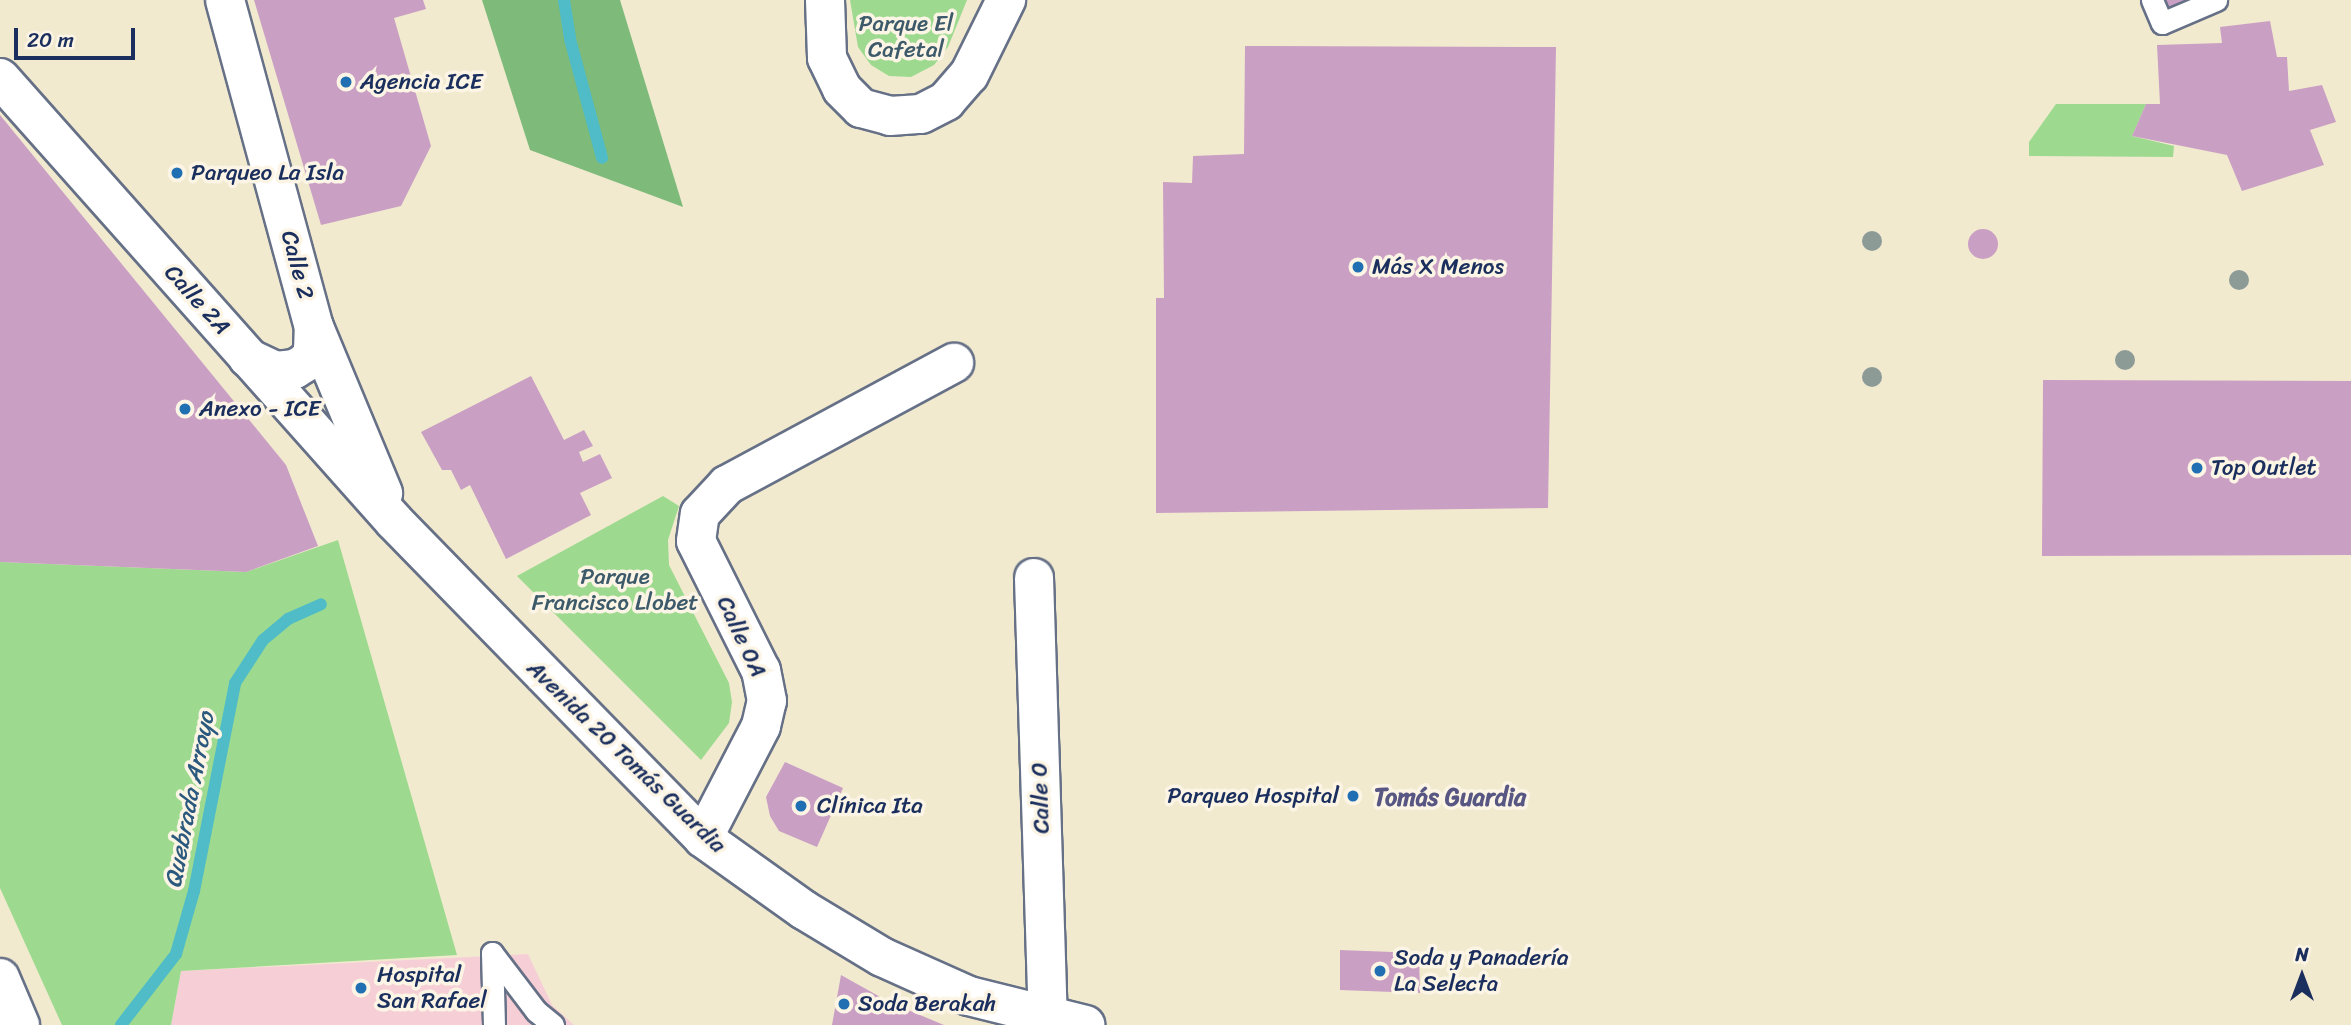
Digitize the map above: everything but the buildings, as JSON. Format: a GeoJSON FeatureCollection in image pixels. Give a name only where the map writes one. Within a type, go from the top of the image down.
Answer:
{"type":"FeatureCollection","features":[{"type":"Feature","properties":{"kind":"street","name":"Calle 2"},"geometry":{"type":"LineString","coordinates":[[225,0],[314,327],[394,521]]}},
{"type":"Feature","properties":{"kind":"street"},"geometry":{"type":"LineString","coordinates":[[825,0],[827,58],[842,89],[862,108],[890,116],[921,114],[946,101],[969,75],[1006,0]]}},
{"type":"Feature","properties":{"kind":"street","name":"Calle 2A"},"geometry":{"type":"LineString","coordinates":[[0,78],[394,521]]}},
{"type":"Feature","properties":{"kind":"street"},"geometry":{"type":"LineString","coordinates":[[248,358],[276,371],[295,369],[308,361],[313,351],[314,327]]}},
{"type":"Feature","properties":{"kind":"street","name":"Calle 0A"},"geometry":{"type":"LineString","coordinates":[[703,838],[761,726],[767,701],[761,671],[696,541],[700,514],[727,485],[954,363]]}},
{"type":"Feature","properties":{"kind":"street","name":"Avenida 20 Tomás Guardia"},"geometry":{"type":"LineString","coordinates":[[394,521],[703,838],[804,910],[882,957],[969,996],[1067,1021]]}},
{"type":"Feature","properties":{"kind":"street","name":"Calle 0"},"geometry":{"type":"LineString","coordinates":[[1034,578],[1067,1021]]}},
{"type":"Feature","properties":{"kind":"street"},"geometry":{"type":"LineString","coordinates":[[0,978],[20,1025]]}},
{"type":"Feature","properties":{"kind":"lane"},"geometry":{"type":"LineString","coordinates":[[2152,0],[2162,23],[2217,0]]}},
{"type":"Feature","properties":{"kind":"lane"},"geometry":{"type":"LineString","coordinates":[[494,1025],[492,953],[536,1011],[553,1025]]}},
{"type":"Feature","properties":{"kind":"shaded area","name":"Hospital San Rafael"},"geometry":{"type":"Polygon","coordinates":[[[528,954],[552,1005],[574,1025],[171,1025],[181,971],[528,954]]]}},
{"type":"Feature","properties":{"kind":"green space"},"geometry":{"type":"Polygon","coordinates":[[[482,0],[620,0],[683,207],[530,150],[482,0]]]}},
{"type":"Feature","properties":{"kind":"green space","name":"Parque El Cafetal"},"geometry":{"type":"Polygon","coordinates":[[[850,0],[967,0],[948,47],[934,65],[911,77],[889,76],[871,65],[858,47],[850,0]]]}},
{"type":"Feature","properties":{"kind":"green space"},"geometry":{"type":"Polygon","coordinates":[[[2056,104],[2146,104],[2132,136],[2174,146],[2173,157],[2029,156],[2029,142],[2056,104]]]}},
{"type":"Feature","properties":{"kind":"green space","name":"Parque Francisco Llobet"},"geometry":{"type":"Polygon","coordinates":[[[663,496],[679,506],[668,540],[669,565],[729,683],[732,702],[729,723],[701,760],[517,576],[663,496]]]}},
{"type":"Feature","properties":{"kind":"green space"},"geometry":{"type":"Polygon","coordinates":[[[338,540],[457,955],[181,971],[171,1025],[62,1025],[0,888],[0,562],[246,572],[338,540]]]}},
{"type":"Feature","properties":{"kind":"waterway","name":"Quebrada Arroyo"},"geometry":{"type":"LineString","coordinates":[[564,0],[570,39],[602,158]]}},
{"type":"Feature","properties":{"kind":"waterway","name":"Quebrada Arroyo"},"geometry":{"type":"LineString","coordinates":[[121,1025],[176,954],[194,891],[235,683],[263,640],[288,619],[321,604]]}},
{"type":"Feature","properties":{"kind":"place","name":"Agencia ICE"},"geometry":{"type":"Point","coordinates":[346,82]}},
{"type":"Feature","properties":{"kind":"place","name":"Parqueo La Isla"},"geometry":{"type":"Point","coordinates":[177,173]}},
{"type":"Feature","properties":{"kind":"place","name":"Más X Menos"},"geometry":{"type":"Point","coordinates":[1358,267]}},
{"type":"Feature","properties":{"kind":"place","name":"Anexo - ICE"},"geometry":{"type":"Point","coordinates":[185,409]}},
{"type":"Feature","properties":{"kind":"place","name":"Top Outlet"},"geometry":{"type":"Point","coordinates":[2197,468]}},
{"type":"Feature","properties":{"kind":"place","name":"Parqueo Hospital"},"geometry":{"type":"Point","coordinates":[1353,796]}},
{"type":"Feature","properties":{"kind":"place","name":"Clínica Ita"},"geometry":{"type":"Point","coordinates":[801,806]}},
{"type":"Feature","properties":{"kind":"place","name":"Soda y Panadería La Selecta"},"geometry":{"type":"Point","coordinates":[1380,971]}},
{"type":"Feature","properties":{"kind":"place","name":"Hospital San Rafael"},"geometry":{"type":"Point","coordinates":[361,988]}},
{"type":"Feature","properties":{"kind":"place","name":"Soda Berakah"},"geometry":{"type":"Point","coordinates":[844,1004]}},
{"type":"Feature","properties":{"kind":"district","name":"Tomás Guardia"},"geometry":{"type":"Point","coordinates":[1450,798]}}]}
